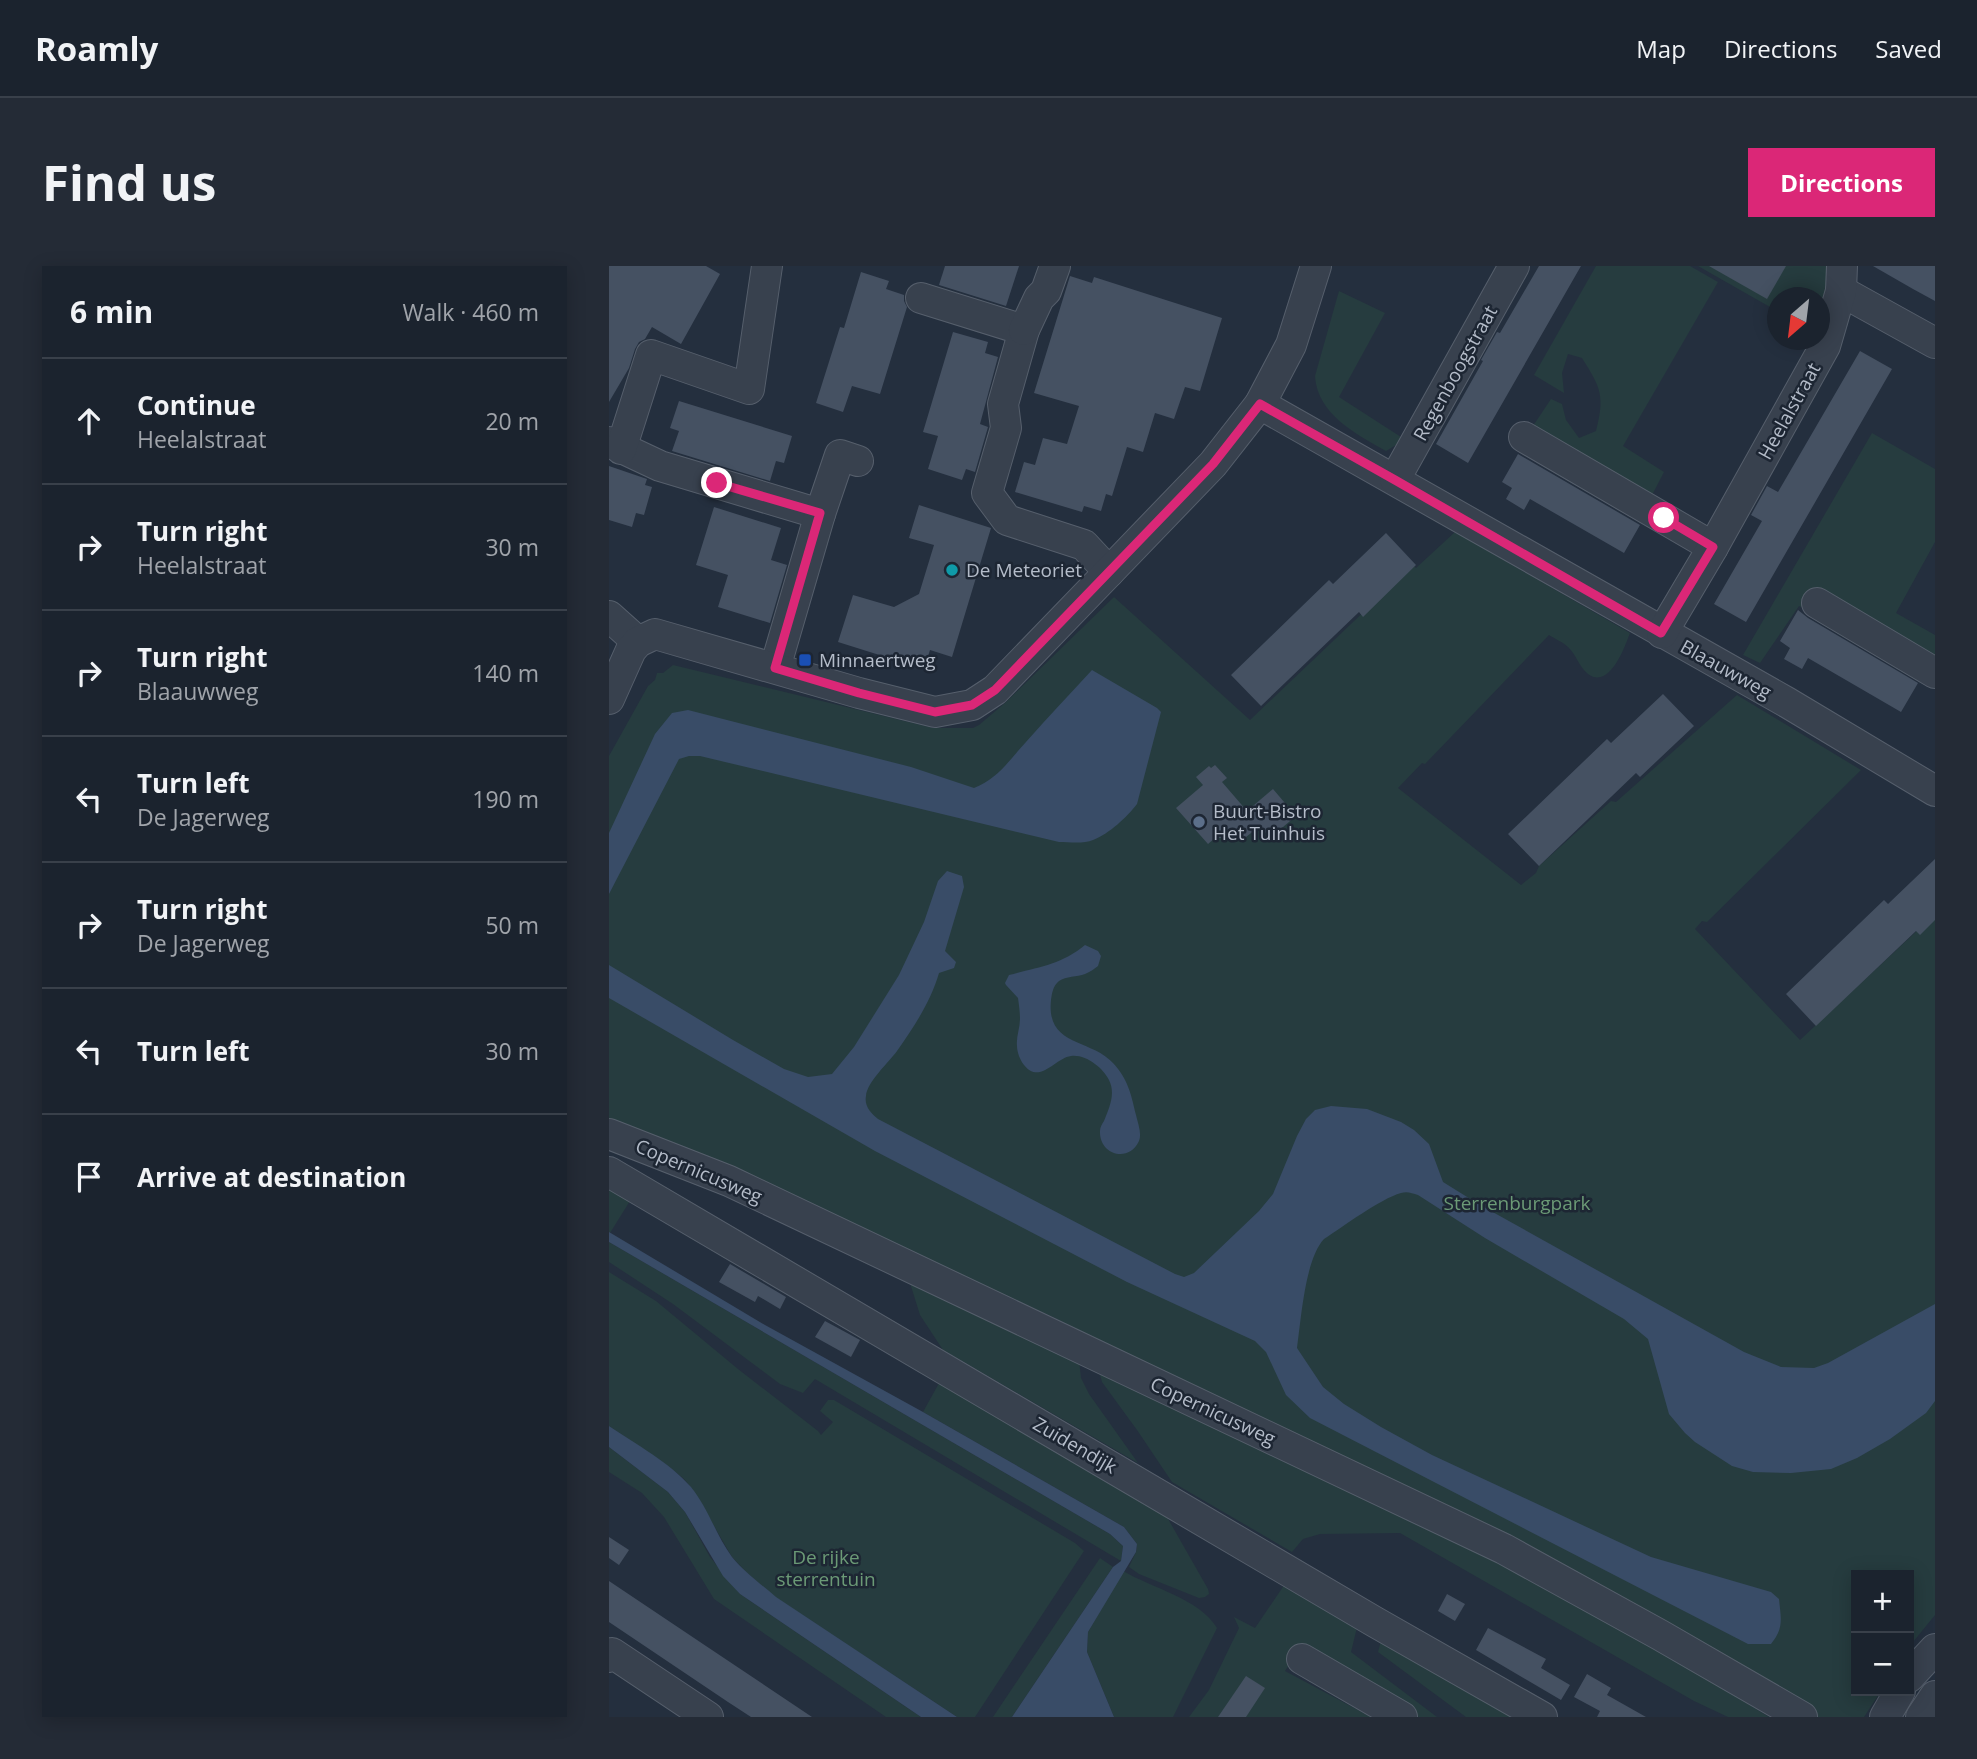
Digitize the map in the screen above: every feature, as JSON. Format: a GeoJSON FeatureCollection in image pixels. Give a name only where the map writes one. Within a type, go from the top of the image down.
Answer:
{"type":"FeatureCollection","features":[{"type":"Feature","properties":{"kind":"street"},"geometry":{"type":"LineString","coordinates":[[767,266],[749,389],[651,355],[615,446],[660,466],[820,513]]}},
{"type":"Feature","properties":{"kind":"street"},"geometry":{"type":"LineString","coordinates":[[1055,266],[1046,291],[1039,298],[1024,330],[1003,404],[1006,428],[987,493],[1007,520],[1084,545],[1109,572]]}},
{"type":"Feature","properties":{"kind":"street"},"geometry":{"type":"LineString","coordinates":[[609,699],[631,650],[638,642],[655,634],[935,712],[972,705],[995,690],[1213,464],[1260,404],[1291,345],[1316,266]]}},
{"type":"Feature","properties":{"kind":"street","name":"Regenboogstraat"},"geometry":{"type":"LineString","coordinates":[[1395,480],[1514,266]]}},
{"type":"Feature","properties":{"kind":"street"},"geometry":{"type":"LineString","coordinates":[[1842,279],[1935,342]]}},
{"type":"Feature","properties":{"kind":"street","name":"Heelalstraat"},"geometry":{"type":"LineString","coordinates":[[1661,633],[1713,547],[1825,346],[1842,279]]}},
{"type":"Feature","properties":{"kind":"street"},"geometry":{"type":"LineString","coordinates":[[921,298],[1024,330]]}},
{"type":"Feature","properties":{"kind":"street","name":"Blaauwweg"},"geometry":{"type":"LineString","coordinates":[[1260,404],[1787,703],[1935,791]]}},
{"type":"Feature","properties":{"kind":"street"},"geometry":{"type":"LineString","coordinates":[[1524,437],[1713,547]]}},
{"type":"Feature","properties":{"kind":"street"},"geometry":{"type":"LineString","coordinates":[[775,668],[820,513],[840,455],[858,461]]}},
{"type":"Feature","properties":{"kind":"street"},"geometry":{"type":"LineString","coordinates":[[1817,603],[1935,673]]}},
{"type":"Feature","properties":{"kind":"street"},"geometry":{"type":"LineString","coordinates":[[609,616],[638,642]]}},
{"type":"Feature","properties":{"kind":"street","name":"Copernicusweg"},"geometry":{"type":"LineString","coordinates":[[609,1134],[729,1181],[1504,1549],[1660,1634],[1802,1717]]}},
{"type":"Feature","properties":{"kind":"street","name":"Zuidendijk"},"geometry":{"type":"LineString","coordinates":[[609,1172],[1363,1615],[1542,1717]]}},
{"type":"Feature","properties":{"kind":"street"},"geometry":{"type":"LineString","coordinates":[[1914,1671],[1935,1648]]}},
{"type":"Feature","properties":{"kind":"street"},"geometry":{"type":"LineString","coordinates":[[610,1653],[708,1717]]}},
{"type":"Feature","properties":{"kind":"street"},"geometry":{"type":"LineString","coordinates":[[1302,1660],[1402,1717]]}},
{"type":"Feature","properties":{"kind":"street"},"geometry":{"type":"LineString","coordinates":[[1885,1717],[1897,1696]]}},
{"type":"Feature","properties":{"kind":"street"},"geometry":{"type":"LineString","coordinates":[[1921,1717],[1935,1696]]}},
{"type":"Feature","properties":{"kind":"green space"},"geometry":{"type":"Polygon","coordinates":[[[1596,266],[1690,266],[1718,282],[1623,446],[1664,472],[1650,499],[1531,429],[1551,399],[1562,404],[1566,420],[1579,438],[1596,431],[1601,400],[1597,385],[1582,358],[1568,354],[1562,373],[1564,393],[1534,375],[1596,266]]]}},
{"type":"Feature","properties":{"kind":"green space"},"geometry":{"type":"Polygon","coordinates":[[[1698,266],[1829,266],[1828,287],[1767,287],[1767,305],[1698,266]]]}},
{"type":"Feature","properties":{"kind":"green space"},"geometry":{"type":"Polygon","coordinates":[[[1339,291],[1385,313],[1339,397],[1401,437],[1396,445],[1386,451],[1340,421],[1330,412],[1317,389],[1315,376],[1339,291]]]}},
{"type":"Feature","properties":{"kind":"green space"},"geometry":{"type":"Polygon","coordinates":[[[1872,433],[1935,469],[1935,542],[1896,613],[1935,635],[1935,665],[1799,606],[1760,663],[1743,655],[1872,433]]]}},
{"type":"Feature","properties":{"kind":"green space","name":"Sterrenburgpark"},"geometry":{"type":"Polygon","coordinates":[[[1455,532],[1630,633],[1610,671],[1596,677],[1585,671],[1568,647],[1549,635],[1425,764],[1422,763],[1398,788],[1521,885],[1611,801],[1616,802],[1737,695],[1861,770],[1707,922],[1702,921],[1695,929],[1800,1040],[1935,914],[1935,1615],[1914,1641],[1914,1570],[1851,1570],[1851,1696],[1878,1696],[1864,1717],[1808,1717],[1055,1318],[943,1267],[609,1126],[609,756],[657,673],[663,673],[673,665],[933,728],[973,728],[1005,703],[1114,597],[1250,720],[1413,565],[1416,568],[1455,532]]]}},
{"type":"Feature","properties":{"kind":"green space"},"geometry":{"type":"Polygon","coordinates":[[[609,1182],[633,1196],[610,1233],[609,1232],[609,1182]]]}},
{"type":"Feature","properties":{"kind":"green space"},"geometry":{"type":"Polygon","coordinates":[[[609,1242],[1110,1534],[1123,1546],[1121,1561],[815,1379],[803,1393],[780,1384],[673,1304],[609,1262],[609,1242]]]}},
{"type":"Feature","properties":{"kind":"green space","name":"De rijke sterrentuin"},"geometry":{"type":"Polygon","coordinates":[[[609,1272],[656,1301],[821,1435],[833,1422],[820,1411],[828,1400],[834,1400],[1075,1543],[1084,1551],[975,1717],[957,1717],[775,1597],[732,1557],[684,1479],[609,1426],[609,1272]]]}},
{"type":"Feature","properties":{"kind":"green space"},"geometry":{"type":"Polygon","coordinates":[[[910,1283],[1079,1359],[1081,1378],[1089,1394],[1138,1463],[943,1350],[920,1315],[910,1283]]]}},
{"type":"Feature","properties":{"kind":"green space"},"geometry":{"type":"Polygon","coordinates":[[[1098,1368],[1418,1521],[1610,1619],[1769,1717],[1728,1717],[1694,1701],[1400,1533],[1320,1534],[1303,1539],[1292,1552],[1172,1482],[1102,1382],[1098,1368]]]}},
{"type":"Feature","properties":{"kind":"green space"},"geometry":{"type":"Polygon","coordinates":[[[943,1376],[1159,1503],[1209,1594],[1199,1598],[1139,1574],[1129,1567],[1137,1544],[1124,1527],[923,1412],[943,1376]]]}},
{"type":"Feature","properties":{"kind":"green space"},"geometry":{"type":"Polygon","coordinates":[[[609,1447],[668,1492],[685,1512],[710,1557],[740,1594],[921,1717],[886,1717],[714,1599],[664,1517],[642,1493],[609,1472],[609,1447]]]}},
{"type":"Feature","properties":{"kind":"green space"},"geometry":{"type":"Polygon","coordinates":[[[1100,1558],[1113,1567],[1012,1717],[993,1717],[1100,1558]]]}},
{"type":"Feature","properties":{"kind":"green space"},"geometry":{"type":"Polygon","coordinates":[[[1123,1571],[1199,1609],[1217,1628],[1173,1717],[1114,1717],[1087,1652],[1088,1632],[1123,1571]]]}},
{"type":"Feature","properties":{"kind":"green space"},"geometry":{"type":"Polygon","coordinates":[[[1293,1572],[1361,1611],[1351,1652],[1437,1717],[1419,1717],[1298,1651],[1285,1671],[1371,1717],[1189,1717],[1209,1690],[1239,1628],[1234,1617],[1255,1628],[1293,1572]]]}},
{"type":"Feature","properties":{"kind":"green space"},"geometry":{"type":"Polygon","coordinates":[[[1385,1625],[1540,1717],[1466,1717],[1378,1652],[1385,1625]]]}},
{"type":"Feature","properties":{"kind":"water"},"geometry":{"type":"Polygon","coordinates":[[[1092,670],[1161,712],[1137,804],[1117,825],[1093,840],[1059,842],[700,756],[689,756],[679,759],[609,894],[609,833],[655,734],[672,713],[688,710],[911,767],[974,788],[1003,768],[1092,670]]]}},
{"type":"Feature","properties":{"kind":"water"},"geometry":{"type":"Polygon","coordinates":[[[947,871],[962,876],[964,887],[945,951],[956,962],[954,968],[939,973],[916,1023],[867,1090],[866,1103],[869,1109],[878,1119],[1175,1274],[1184,1277],[1194,1273],[1259,1211],[1273,1194],[1306,1119],[1315,1110],[1331,1106],[1367,1109],[1401,1122],[1429,1144],[1443,1182],[1744,1352],[1781,1367],[1814,1368],[1828,1363],[1935,1304],[1935,1401],[1926,1413],[1890,1439],[1831,1469],[1791,1473],[1753,1472],[1732,1466],[1685,1433],[1669,1414],[1648,1339],[1624,1319],[1485,1238],[1418,1195],[1403,1192],[1392,1196],[1324,1239],[1318,1248],[1308,1275],[1297,1348],[1323,1387],[1344,1404],[1432,1455],[1651,1557],[1771,1592],[1779,1599],[1781,1618],[1780,1628],[1771,1644],[1748,1644],[1310,1418],[1286,1395],[1266,1352],[1255,1341],[1127,1282],[875,1151],[609,998],[609,965],[784,1069],[808,1077],[832,1074],[854,1047],[899,975],[924,922],[938,881],[947,871]]]}},
{"type":"Feature","properties":{"kind":"water"},"geometry":{"type":"Polygon","coordinates":[[[1085,945],[1098,951],[1101,956],[1098,966],[1085,974],[1065,978],[1057,983],[1051,1000],[1051,1015],[1062,1034],[1104,1055],[1126,1081],[1140,1135],[1134,1148],[1122,1154],[1109,1150],[1101,1139],[1100,1128],[1112,1096],[1106,1075],[1093,1063],[1077,1056],[1065,1058],[1042,1071],[1030,1070],[1024,1065],[1017,1048],[1020,1019],[1018,998],[1005,983],[1009,975],[1058,961],[1085,945]]]}},
{"type":"Feature","properties":{"kind":"water"},"geometry":{"type":"Polygon","coordinates":[[[609,1232],[765,1325],[1124,1527],[1137,1544],[1136,1552],[1088,1632],[1087,1652],[1114,1717],[1012,1717],[1113,1567],[1121,1561],[1123,1546],[1110,1534],[609,1242],[609,1232]]]}},
{"type":"Feature","properties":{"kind":"water"},"geometry":{"type":"Polygon","coordinates":[[[609,1426],[663,1462],[691,1487],[732,1557],[759,1583],[957,1717],[921,1717],[740,1594],[723,1576],[685,1512],[668,1492],[609,1447],[609,1426]]]}},
{"type":"Feature","properties":{"kind":"building"},"geometry":{"type":"Polygon","coordinates":[[[609,266],[706,266],[720,274],[681,344],[652,327],[645,339],[639,342],[629,368],[609,402],[609,266]]]}},
{"type":"Feature","properties":{"kind":"building"},"geometry":{"type":"Polygon","coordinates":[[[945,266],[1019,266],[1006,306],[939,285],[945,266]]]}},
{"type":"Feature","properties":{"kind":"building"},"geometry":{"type":"Polygon","coordinates":[[[1539,266],[1581,266],[1468,463],[1436,444],[1497,332],[1500,333],[1539,266]]]}},
{"type":"Feature","properties":{"kind":"building"},"geometry":{"type":"Polygon","coordinates":[[[1709,266],[1786,266],[1774,287],[1767,287],[1767,299],[1709,266]]]}},
{"type":"Feature","properties":{"kind":"building"},"geometry":{"type":"Polygon","coordinates":[[[1873,266],[1935,266],[1935,301],[1913,289],[1873,266]]]}},
{"type":"Feature","properties":{"kind":"building"},"geometry":{"type":"Polygon","coordinates":[[[861,272],[889,281],[886,289],[904,295],[907,307],[880,394],[852,386],[843,412],[816,403],[840,327],[844,328],[861,272]]]}},
{"type":"Feature","properties":{"kind":"building"},"geometry":{"type":"Polygon","coordinates":[[[1070,276],[1092,283],[1094,277],[1222,318],[1200,391],[1185,387],[1174,419],[1155,413],[1143,452],[1127,447],[1112,496],[1106,494],[1101,511],[1084,506],[1082,512],[1015,492],[1024,462],[1035,465],[1043,438],[1067,444],[1079,406],[1034,393],[1070,276]]]}},
{"type":"Feature","properties":{"kind":"building"},"geometry":{"type":"Polygon","coordinates":[[[953,332],[988,342],[985,353],[998,357],[980,424],[988,427],[975,472],[966,469],[962,480],[928,469],[938,436],[923,432],[953,332]]]}},
{"type":"Feature","properties":{"kind":"building"},"geometry":{"type":"Polygon","coordinates":[[[1860,351],[1892,369],[1746,622],[1714,604],[1762,521],[1751,515],[1767,486],[1778,492],[1860,351]]]}},
{"type":"Feature","properties":{"kind":"building"},"geometry":{"type":"Polygon","coordinates":[[[679,401],[792,436],[784,463],[776,461],[770,481],[672,451],[679,431],[670,428],[679,401]]]}},
{"type":"Feature","properties":{"kind":"building"},"geometry":{"type":"Polygon","coordinates":[[[1518,454],[1640,525],[1624,553],[1530,499],[1524,510],[1506,499],[1512,488],[1502,482],[1518,454]]]}},
{"type":"Feature","properties":{"kind":"building"},"geometry":{"type":"Polygon","coordinates":[[[609,466],[647,479],[645,485],[652,487],[644,515],[636,513],[632,527],[609,520],[609,466]]]}},
{"type":"Feature","properties":{"kind":"building","name":"De Meteoriet"},"geometry":{"type":"Polygon","coordinates":[[[919,505],[991,528],[952,657],[930,650],[924,669],[838,642],[853,595],[894,607],[919,594],[934,545],[909,538],[919,505]]]}},
{"type":"Feature","properties":{"kind":"building"},"geometry":{"type":"Polygon","coordinates":[[[714,507],[781,528],[771,560],[787,565],[770,623],[718,607],[728,575],[696,565],[714,507]]]}},
{"type":"Feature","properties":{"kind":"building"},"geometry":{"type":"Polygon","coordinates":[[[1386,533],[1416,565],[1363,617],[1359,612],[1261,706],[1231,675],[1329,580],[1333,584],[1386,533]]]}},
{"type":"Feature","properties":{"kind":"building"},"geometry":{"type":"Polygon","coordinates":[[[1798,610],[1918,683],[1901,712],[1808,658],[1802,669],[1784,659],[1790,648],[1780,641],[1798,610]]]}},
{"type":"Feature","properties":{"kind":"building"},"geometry":{"type":"Polygon","coordinates":[[[1663,694],[1694,726],[1640,777],[1636,773],[1539,866],[1508,834],[1607,739],[1611,743],[1663,694]]]}},
{"type":"Feature","properties":{"kind":"building"},"geometry":{"type":"Polygon","coordinates":[[[1215,765],[1227,778],[1222,782],[1247,811],[1273,789],[1296,816],[1270,838],[1260,826],[1246,837],[1215,838],[1208,844],[1176,808],[1203,785],[1196,777],[1209,766],[1211,768],[1215,765]]]}},
{"type":"Feature","properties":{"kind":"building"},"geometry":{"type":"Polygon","coordinates":[[[1935,859],[1935,920],[1920,935],[1916,931],[1816,1026],[1786,994],[1884,900],[1888,904],[1935,859]]]}},
{"type":"Feature","properties":{"kind":"building"},"geometry":{"type":"Polygon","coordinates":[[[730,1264],[786,1297],[780,1309],[758,1296],[755,1302],[719,1282],[730,1264]]]}},
{"type":"Feature","properties":{"kind":"building"},"geometry":{"type":"Polygon","coordinates":[[[825,1321],[860,1340],[851,1357],[815,1337],[825,1321]]]}},
{"type":"Feature","properties":{"kind":"building"},"geometry":{"type":"Polygon","coordinates":[[[609,1537],[629,1550],[619,1565],[609,1558],[609,1537]]]}},
{"type":"Feature","properties":{"kind":"building"},"geometry":{"type":"Polygon","coordinates":[[[609,1581],[812,1717],[751,1717],[728,1702],[609,1622],[609,1581]]]}},
{"type":"Feature","properties":{"kind":"building"},"geometry":{"type":"Polygon","coordinates":[[[1447,1594],[1465,1604],[1455,1621],[1438,1611],[1447,1594]]]}},
{"type":"Feature","properties":{"kind":"building"},"geometry":{"type":"Polygon","coordinates":[[[1488,1628],[1546,1659],[1541,1668],[1570,1685],[1561,1700],[1476,1650],[1488,1628]]]}},
{"type":"Feature","properties":{"kind":"building"},"geometry":{"type":"Polygon","coordinates":[[[1587,1674],[1611,1688],[1607,1695],[1646,1717],[1597,1717],[1600,1711],[1574,1697],[1587,1674]]]}},
{"type":"Feature","properties":{"kind":"building"},"geometry":{"type":"Polygon","coordinates":[[[1246,1676],[1265,1688],[1246,1717],[1218,1717],[1246,1676]]]}},
{"type":"Feature","properties":{"kind":"place","name":"De Meteoriet"},"geometry":{"type":"Point","coordinates":[952,570]}},
{"type":"Feature","properties":{"kind":"place","name":"Minnaertweg"},"geometry":{"type":"Point","coordinates":[805,660]}},
{"type":"Feature","properties":{"kind":"place","name":"Buurt-Bistro Het Tuinhuis"},"geometry":{"type":"Point","coordinates":[1199,822]}},
{"type":"Feature","properties":{"kind":"route"},"geometry":{"type":"LineString","coordinates":[[717,483],[820,513],[775,668],[935,712],[972,705],[995,690],[1213,464],[1260,404],[1661,633],[1713,547],[1664,518]]}}]}
